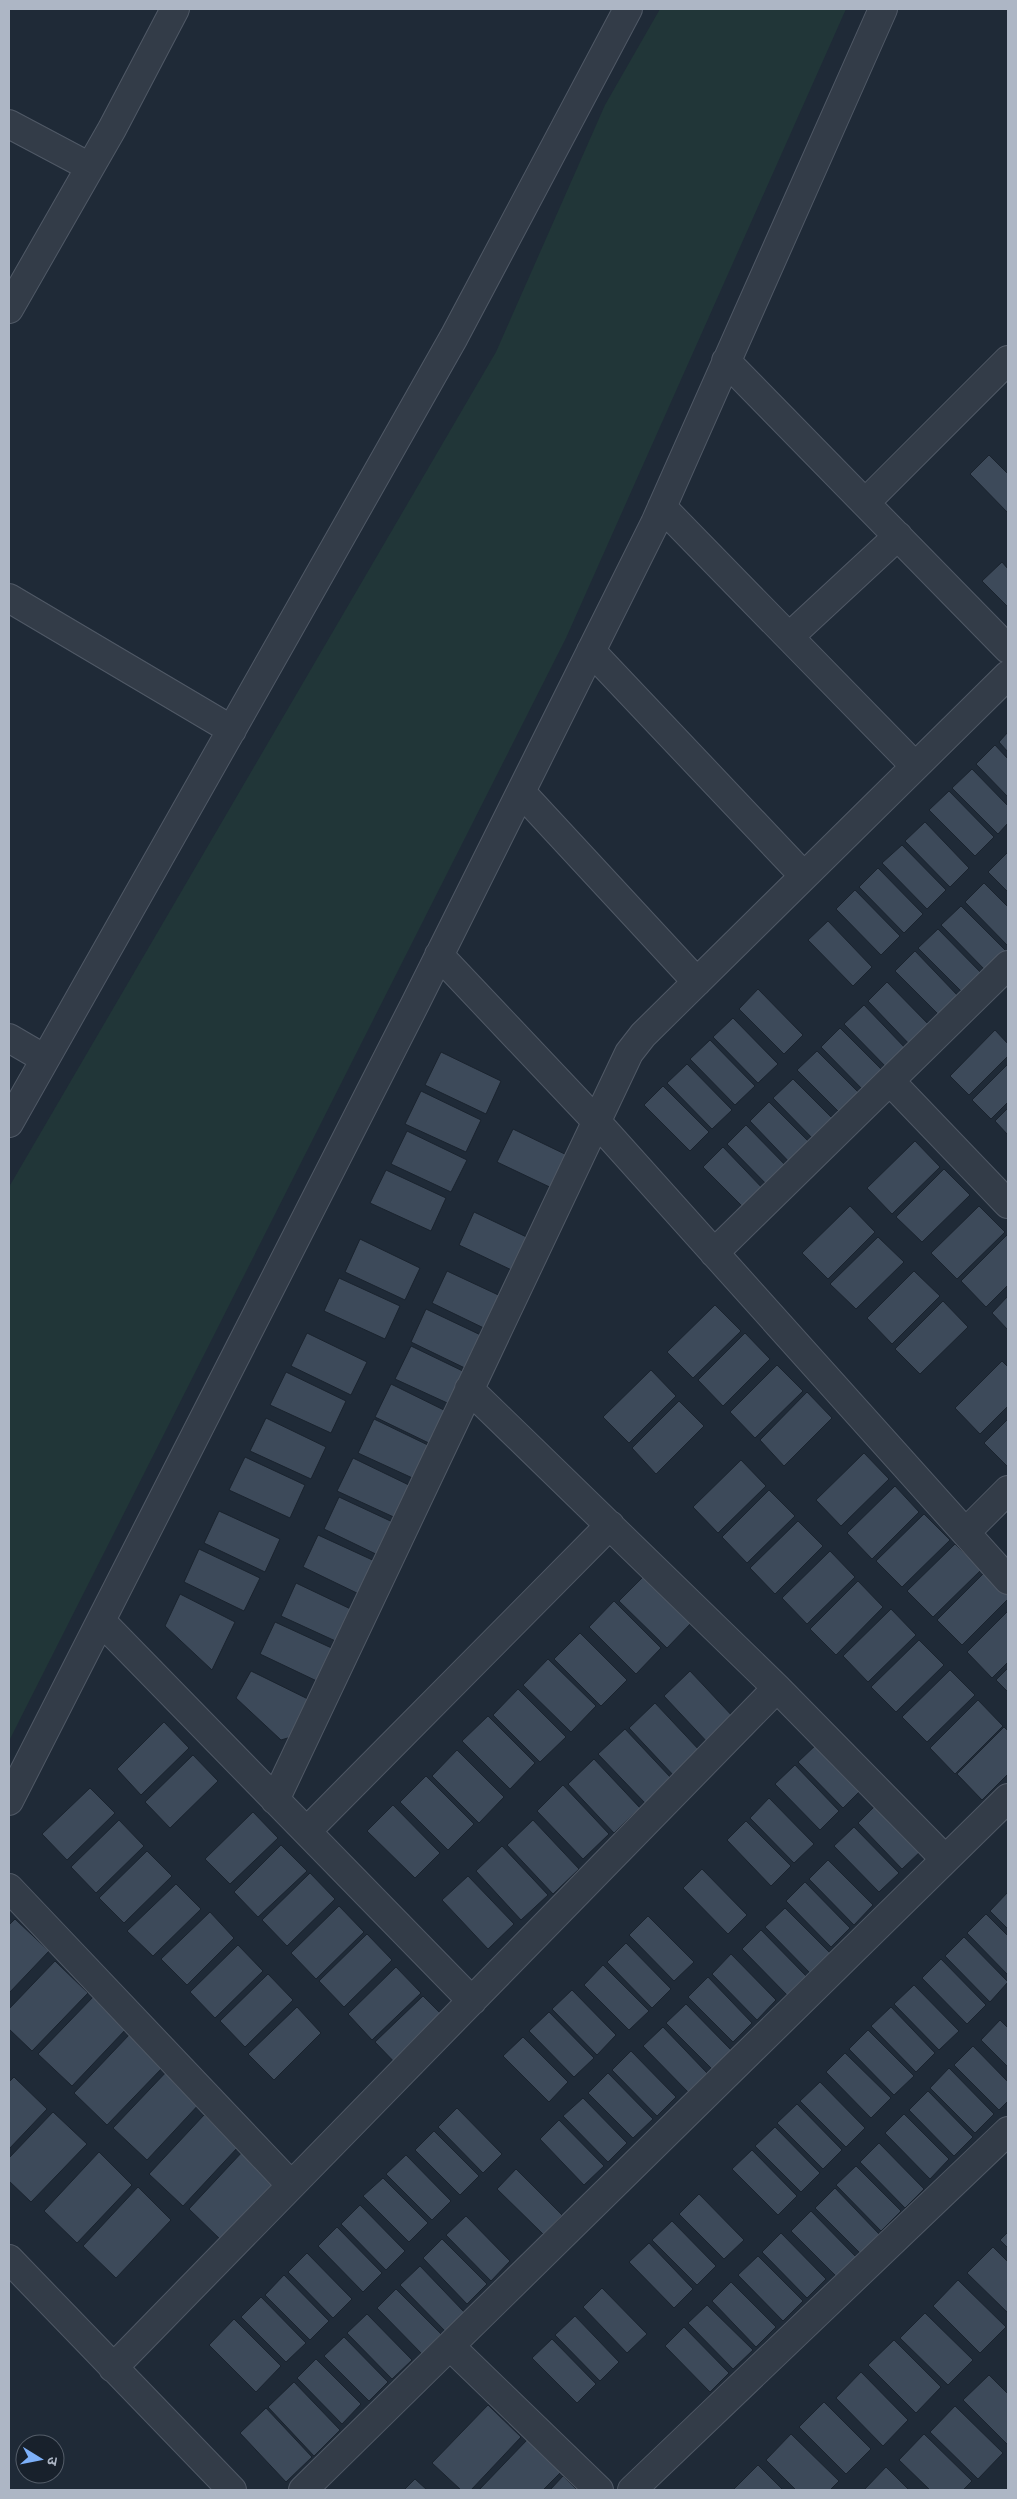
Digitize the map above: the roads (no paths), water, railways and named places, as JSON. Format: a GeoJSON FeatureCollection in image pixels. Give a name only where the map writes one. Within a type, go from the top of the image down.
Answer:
{"type":"FeatureCollection","features":[{"type":"Feature","properties":{"kind":"street"},"geometry":{"type":"LineString","coordinates":[[9,309],[90,166],[175,9]]}},
{"type":"Feature","properties":{"kind":"street"},"geometry":{"type":"LineString","coordinates":[[9,1123],[454,337],[628,9]]}},
{"type":"Feature","properties":{"kind":"street"},"geometry":{"type":"LineString","coordinates":[[9,1801],[439,955],[662,507],[883,9]]}},
{"type":"Feature","properties":{"kind":"street"},"geometry":{"type":"LineString","coordinates":[[9,124],[90,166]]}},
{"type":"Feature","properties":{"kind":"street"},"geometry":{"type":"LineString","coordinates":[[865,503],[1008,360]]}},
{"type":"Feature","properties":{"kind":"street"},"geometry":{"type":"LineString","coordinates":[[726,361],[1008,649]]}},
{"type":"Feature","properties":{"kind":"street"},"geometry":{"type":"LineString","coordinates":[[662,507],[915,766]]}},
{"type":"Feature","properties":{"kind":"street"},"geometry":{"type":"LineString","coordinates":[[789,637],[898,536]]}},
{"type":"Feature","properties":{"kind":"street"},"geometry":{"type":"LineString","coordinates":[[9,598],[232,730]]}},
{"type":"Feature","properties":{"kind":"street"},"geometry":{"type":"LineString","coordinates":[[590,651],[804,876]]}},
{"type":"Feature","properties":{"kind":"street"},"geometry":{"type":"LineString","coordinates":[[275,1800],[629,1052],[643,1035],[1008,675]]}},
{"type":"Feature","properties":{"kind":"street"},"geometry":{"type":"LineString","coordinates":[[520,792],[697,982]]}},
{"type":"Feature","properties":{"kind":"street"},"geometry":{"type":"LineString","coordinates":[[439,955],[596,1121],[1008,1580]]}},
{"type":"Feature","properties":{"kind":"street"},"geometry":{"type":"LineString","coordinates":[[714,1253],[1008,965]]}},
{"type":"Feature","properties":{"kind":"street"},"geometry":{"type":"LineString","coordinates":[[9,1038],[45,1059]]}},
{"type":"Feature","properties":{"kind":"street"},"geometry":{"type":"LineString","coordinates":[[890,1081],[1008,1204]]}},
{"type":"Feature","properties":{"kind":"street"},"geometry":{"type":"LineString","coordinates":[[469,1389],[777,1688],[946,1859]]}},
{"type":"Feature","properties":{"kind":"street"},"geometry":{"type":"LineString","coordinates":[[966,1532],[1008,1490]]}},
{"type":"Feature","properties":{"kind":"street"},"geometry":{"type":"LineString","coordinates":[[307,1831],[610,1525]]}},
{"type":"Feature","properties":{"kind":"street"},"geometry":{"type":"LineString","coordinates":[[101,1621],[472,2001]]}},
{"type":"Feature","properties":{"kind":"street"},"geometry":{"type":"LineString","coordinates":[[114,2368],[777,1688]]}},
{"type":"Feature","properties":{"kind":"street"},"geometry":{"type":"LineString","coordinates":[[303,2490],[1008,1798]]}},
{"type":"Feature","properties":{"kind":"street"},"geometry":{"type":"LineString","coordinates":[[9,1888],[291,2185]]}},
{"type":"Feature","properties":{"kind":"street"},"geometry":{"type":"LineString","coordinates":[[632,2490],[1003,2146]]}},
{"type":"Feature","properties":{"kind":"street"},"geometry":{"type":"LineString","coordinates":[[9,2259],[232,2490]]}},
{"type":"Feature","properties":{"kind":"street"},"geometry":{"type":"LineString","coordinates":[[450,2346],[600,2490]]}}]}
